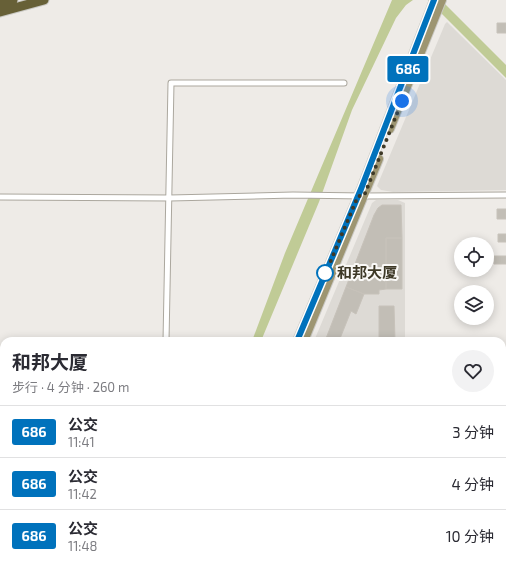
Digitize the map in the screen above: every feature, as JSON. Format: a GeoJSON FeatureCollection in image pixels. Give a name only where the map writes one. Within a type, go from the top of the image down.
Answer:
{"type":"FeatureCollection","features":[{"type":"Feature","properties":{"kind":"highway"},"geometry":{"type":"LineString","coordinates":[[0,3],[12,0]]}},
{"type":"Feature","properties":{"kind":"highway"},"geometry":{"type":"LineString","coordinates":[[0,12],[44,0]]}},
{"type":"Feature","properties":{"kind":"main road"},"geometry":{"type":"LineString","coordinates":[[387,129],[434,0]]}},
{"type":"Feature","properties":{"kind":"main road"},"geometry":{"type":"LineString","coordinates":[[306,337],[387,129],[442,0]]}},
{"type":"Feature","properties":{"kind":"main road"},"geometry":{"type":"LineString","coordinates":[[299,337],[361,194]]}},
{"type":"Feature","properties":{"kind":"street"},"geometry":{"type":"LineString","coordinates":[[166,337],[170,198],[171,83],[344,83]]}},
{"type":"Feature","properties":{"kind":"street"},"geometry":{"type":"LineString","coordinates":[[0,197],[170,198],[361,194],[506,195]]}},
{"type":"Feature","properties":{"kind":"shaded area"},"geometry":{"type":"Polygon","coordinates":[[[392,0],[413,0],[406,5],[396,18],[352,110],[319,202],[263,337],[254,337],[285,253],[392,0]]]}},
{"type":"Feature","properties":{"kind":"shaded area"},"geometry":{"type":"Polygon","coordinates":[[[428,0],[441,0],[506,65],[506,78],[428,0]]]}},
{"type":"Feature","properties":{"kind":"shaded area"},"geometry":{"type":"Polygon","coordinates":[[[447,22],[506,80],[506,190],[393,192],[381,190],[377,186],[447,22]]]}},
{"type":"Feature","properties":{"kind":"shaded area"},"geometry":{"type":"Polygon","coordinates":[[[376,200],[398,200],[405,203],[405,337],[316,337],[372,203],[376,200]]]}},
{"type":"Feature","properties":{"kind":"building"},"geometry":{"type":"Polygon","coordinates":[[[497,23],[506,23],[506,33],[497,33],[497,23]]]}},
{"type":"Feature","properties":{"kind":"building"},"geometry":{"type":"Polygon","coordinates":[[[382,205],[401,205],[402,238],[386,238],[386,289],[379,290],[379,294],[364,294],[346,287],[374,215],[378,208],[382,205]]]}},
{"type":"Feature","properties":{"kind":"building"},"geometry":{"type":"Polygon","coordinates":[[[497,209],[506,209],[506,219],[497,219],[497,209]]]}},
{"type":"Feature","properties":{"kind":"building"},"geometry":{"type":"Polygon","coordinates":[[[498,234],[506,234],[506,242],[498,242],[498,234]]]}},
{"type":"Feature","properties":{"kind":"building"},"geometry":{"type":"Polygon","coordinates":[[[386,238],[402,238],[402,289],[386,289],[386,238]]]}},
{"type":"Feature","properties":{"kind":"building"},"geometry":{"type":"Polygon","coordinates":[[[494,256],[506,256],[506,264],[494,264],[494,256]]]}},
{"type":"Feature","properties":{"kind":"building"},"geometry":{"type":"Polygon","coordinates":[[[346,287],[364,294],[356,314],[351,311],[341,337],[327,337],[346,287]]]}},
{"type":"Feature","properties":{"kind":"building"},"geometry":{"type":"Polygon","coordinates":[[[379,306],[394,306],[395,337],[379,337],[379,306]]]}},
{"type":"Feature","properties":{"kind":"bus line","name":"686"},"geometry":{"type":"LineString","coordinates":[[299,337],[361,189],[434,0]]}},
{"type":"Feature","properties":{"kind":"place","name":"和邦大厦"},"geometry":{"type":"Point","coordinates":[325,273]}},
{"type":"Feature","properties":{"kind":"route"},"geometry":{"type":"LineString","coordinates":[[325,273],[324,277],[358,196],[364,196],[402,101]]}}]}
